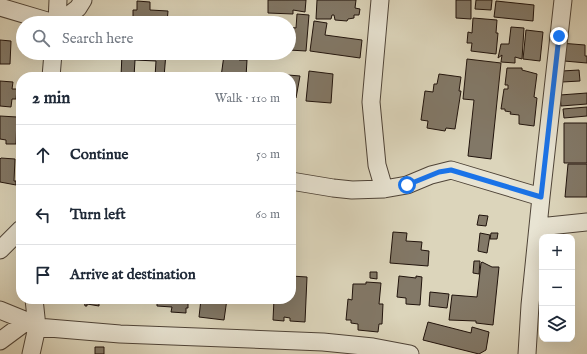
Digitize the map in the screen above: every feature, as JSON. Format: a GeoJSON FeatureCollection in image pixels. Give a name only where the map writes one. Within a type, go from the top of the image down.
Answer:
{"type":"FeatureCollection","features":[{"type":"Feature","properties":{"kind":"street"},"geometry":{"type":"LineString","coordinates":[[58,0],[58,16]]}},
{"type":"Feature","properties":{"kind":"street"},"geometry":{"type":"LineString","coordinates":[[67,16],[78,8],[83,0]]}},
{"type":"Feature","properties":{"kind":"street"},"geometry":{"type":"LineString","coordinates":[[380,0],[371,102],[377,165],[384,189]]}},
{"type":"Feature","properties":{"kind":"street"},"geometry":{"type":"LineString","coordinates":[[527,354],[530,305],[563,0]]}},
{"type":"Feature","properties":{"kind":"street"},"geometry":{"type":"LineString","coordinates":[[0,7],[30,16]]}},
{"type":"Feature","properties":{"kind":"street"},"geometry":{"type":"LineString","coordinates":[[51,72],[52,60]]}},
{"type":"Feature","properties":{"kind":"street"},"geometry":{"type":"LineString","coordinates":[[296,182],[352,190],[384,189],[407,185],[439,172],[451,170],[541,197]]}},
{"type":"Feature","properties":{"kind":"street"},"geometry":{"type":"LineString","coordinates":[[539,227],[587,222]]}},
{"type":"Feature","properties":{"kind":"street"},"geometry":{"type":"LineString","coordinates":[[0,250],[16,234]]}},
{"type":"Feature","properties":{"kind":"street"},"geometry":{"type":"LineString","coordinates":[[31,354],[34,304]]}},
{"type":"Feature","properties":{"kind":"street"},"geometry":{"type":"LineString","coordinates":[[0,310],[32,324],[120,334],[323,342],[373,347],[410,354]]}},
{"type":"Feature","properties":{"kind":"street"},"geometry":{"type":"LineString","coordinates":[[0,341],[32,324]]}},
{"type":"Feature","properties":{"kind":"building"},"geometry":{"type":"Polygon","coordinates":[[[268,0],[306,0],[305,12],[293,10],[293,14],[268,13],[268,0]]]}},
{"type":"Feature","properties":{"kind":"building"},"geometry":{"type":"Polygon","coordinates":[[[317,0],[356,0],[355,8],[360,9],[359,15],[354,15],[354,18],[348,19],[347,21],[335,20],[334,15],[332,15],[331,19],[316,19],[317,0]]]}},
{"type":"Feature","properties":{"kind":"building"},"geometry":{"type":"Polygon","coordinates":[[[456,0],[471,0],[471,19],[456,18],[456,0]]]}},
{"type":"Feature","properties":{"kind":"building"},"geometry":{"type":"Polygon","coordinates":[[[476,0],[492,0],[491,10],[475,9],[476,0]]]}},
{"type":"Feature","properties":{"kind":"building"},"geometry":{"type":"Polygon","coordinates":[[[137,1],[150,2],[150,10],[168,11],[168,16],[133,16],[133,10],[137,10],[137,1]]]}},
{"type":"Feature","properties":{"kind":"building"},"geometry":{"type":"Polygon","coordinates":[[[496,1],[534,5],[533,21],[494,17],[496,1]]]}},
{"type":"Feature","properties":{"kind":"building"},"geometry":{"type":"Polygon","coordinates":[[[297,14],[309,15],[306,51],[296,50],[297,14]]]}},
{"type":"Feature","properties":{"kind":"building"},"geometry":{"type":"Polygon","coordinates":[[[473,18],[497,20],[496,33],[498,33],[496,54],[471,51],[472,43],[467,43],[468,32],[472,33],[473,18]]]}},
{"type":"Feature","properties":{"kind":"building"},"geometry":{"type":"Polygon","coordinates":[[[314,21],[327,23],[325,35],[362,40],[360,58],[310,51],[314,21]]]}},
{"type":"Feature","properties":{"kind":"building"},"geometry":{"type":"Polygon","coordinates":[[[511,27],[524,28],[522,59],[515,57],[515,63],[501,62],[502,55],[498,58],[501,44],[509,44],[511,27]]]}},
{"type":"Feature","properties":{"kind":"building"},"geometry":{"type":"Polygon","coordinates":[[[526,30],[543,32],[540,61],[523,59],[526,30]]]}},
{"type":"Feature","properties":{"kind":"building"},"geometry":{"type":"Polygon","coordinates":[[[0,40],[11,41],[10,64],[0,64],[0,40]]]}},
{"type":"Feature","properties":{"kind":"building"},"geometry":{"type":"Polygon","coordinates":[[[560,43],[585,45],[585,56],[587,56],[587,63],[564,61],[560,43]]]}},
{"type":"Feature","properties":{"kind":"building"},"geometry":{"type":"Polygon","coordinates":[[[467,59],[501,63],[491,159],[468,156],[474,100],[463,99],[467,59]]]}},
{"type":"Feature","properties":{"kind":"building"},"geometry":{"type":"Polygon","coordinates":[[[122,60],[135,60],[134,72],[121,72],[122,60]]]}},
{"type":"Feature","properties":{"kind":"building"},"geometry":{"type":"Polygon","coordinates":[[[135,60],[165,60],[164,72],[155,72],[156,61],[135,60]]]}},
{"type":"Feature","properties":{"kind":"building"},"geometry":{"type":"Polygon","coordinates":[[[223,60],[247,60],[246,72],[222,72],[223,60]]]}},
{"type":"Feature","properties":{"kind":"building"},"geometry":{"type":"Polygon","coordinates":[[[507,68],[522,68],[522,70],[537,74],[534,97],[537,98],[534,126],[519,124],[519,115],[510,114],[511,112],[501,109],[504,89],[508,89],[508,85],[505,85],[507,68]]]}},
{"type":"Feature","properties":{"kind":"building"},"geometry":{"type":"Polygon","coordinates":[[[579,70],[580,81],[562,82],[562,71],[579,70]]]}},
{"type":"Feature","properties":{"kind":"building"},"geometry":{"type":"Polygon","coordinates":[[[309,71],[333,74],[331,103],[306,101],[309,71]]]}},
{"type":"Feature","properties":{"kind":"building"},"geometry":{"type":"Polygon","coordinates":[[[439,74],[461,77],[459,91],[461,91],[455,129],[446,128],[445,131],[427,128],[428,121],[421,120],[425,91],[433,92],[434,84],[437,84],[439,74]]]}},
{"type":"Feature","properties":{"kind":"building"},"geometry":{"type":"Polygon","coordinates":[[[296,76],[300,76],[296,98],[296,76]]]}},
{"type":"Feature","properties":{"kind":"building"},"geometry":{"type":"Polygon","coordinates":[[[0,81],[13,82],[12,89],[16,89],[16,99],[12,99],[11,107],[0,106],[0,81]]]}},
{"type":"Feature","properties":{"kind":"building"},"geometry":{"type":"Polygon","coordinates":[[[587,93],[587,104],[561,106],[560,95],[587,93]]]}},
{"type":"Feature","properties":{"kind":"building"},"geometry":{"type":"Polygon","coordinates":[[[587,107],[587,116],[564,118],[563,109],[587,107]]]}},
{"type":"Feature","properties":{"kind":"building"},"geometry":{"type":"Polygon","coordinates":[[[0,116],[16,117],[16,144],[6,144],[6,140],[0,139],[0,116]]]}},
{"type":"Feature","properties":{"kind":"building"},"geometry":{"type":"Polygon","coordinates":[[[564,123],[587,123],[587,163],[564,163],[564,123]]]}},
{"type":"Feature","properties":{"kind":"building"},"geometry":{"type":"Polygon","coordinates":[[[1,158],[15,159],[14,181],[16,181],[16,185],[0,182],[1,158]]]}},
{"type":"Feature","properties":{"kind":"building"},"geometry":{"type":"Polygon","coordinates":[[[568,164],[587,164],[587,197],[565,197],[568,164]]]}},
{"type":"Feature","properties":{"kind":"building"},"geometry":{"type":"Polygon","coordinates":[[[479,215],[488,216],[486,226],[477,225],[479,215]]]}},
{"type":"Feature","properties":{"kind":"building"},"geometry":{"type":"Polygon","coordinates":[[[393,232],[407,233],[406,241],[422,242],[421,250],[429,251],[428,266],[390,263],[393,232]]]}},
{"type":"Feature","properties":{"kind":"building"},"geometry":{"type":"Polygon","coordinates":[[[480,233],[490,235],[487,253],[478,251],[480,233]]]}},
{"type":"Feature","properties":{"kind":"building"},"geometry":{"type":"Polygon","coordinates":[[[491,233],[498,233],[497,239],[490,239],[491,233]]]}},
{"type":"Feature","properties":{"kind":"building"},"geometry":{"type":"Polygon","coordinates":[[[474,261],[480,261],[479,274],[473,273],[474,261]]]}},
{"type":"Feature","properties":{"kind":"building"},"geometry":{"type":"Polygon","coordinates":[[[482,262],[492,267],[499,267],[493,325],[476,323],[476,321],[449,320],[452,295],[477,297],[482,262]]]}},
{"type":"Feature","properties":{"kind":"building"},"geometry":{"type":"Polygon","coordinates":[[[370,272],[377,272],[377,279],[370,278],[370,272]]]}},
{"type":"Feature","properties":{"kind":"building"},"geometry":{"type":"Polygon","coordinates":[[[296,276],[307,277],[305,322],[290,321],[290,318],[284,317],[284,321],[273,320],[274,304],[296,304],[296,276]]]}},
{"type":"Feature","properties":{"kind":"building"},"geometry":{"type":"Polygon","coordinates":[[[399,276],[416,278],[416,276],[422,277],[420,305],[406,304],[406,298],[397,297],[399,276]]]}},
{"type":"Feature","properties":{"kind":"building"},"geometry":{"type":"Polygon","coordinates":[[[366,282],[381,283],[379,304],[383,304],[382,324],[379,324],[378,332],[358,330],[358,324],[351,323],[351,320],[346,320],[348,299],[352,300],[353,284],[366,284],[366,282]]]}},
{"type":"Feature","properties":{"kind":"building"},"geometry":{"type":"Polygon","coordinates":[[[430,292],[449,294],[447,308],[429,306],[430,292]]]}},
{"type":"Feature","properties":{"kind":"building"},"geometry":{"type":"Polygon","coordinates":[[[87,304],[99,304],[99,306],[87,304]]]}},
{"type":"Feature","properties":{"kind":"building"},"geometry":{"type":"Polygon","coordinates":[[[157,304],[188,304],[188,308],[186,308],[186,313],[171,312],[172,307],[157,306],[157,304]]]}},
{"type":"Feature","properties":{"kind":"building"},"geometry":{"type":"Polygon","coordinates":[[[200,304],[226,304],[224,320],[199,317],[200,304]]]}},
{"type":"Feature","properties":{"kind":"building"},"geometry":{"type":"Polygon","coordinates":[[[428,322],[471,333],[472,327],[489,332],[486,350],[479,354],[423,340],[428,322]]]}},
{"type":"Feature","properties":{"kind":"building"},"geometry":{"type":"Polygon","coordinates":[[[95,347],[104,347],[104,354],[95,354],[95,347]]]}},
{"type":"Feature","properties":{"kind":"route"},"geometry":{"type":"LineString","coordinates":[[407,185],[439,172],[451,170],[541,197],[559,36]]}}]}
